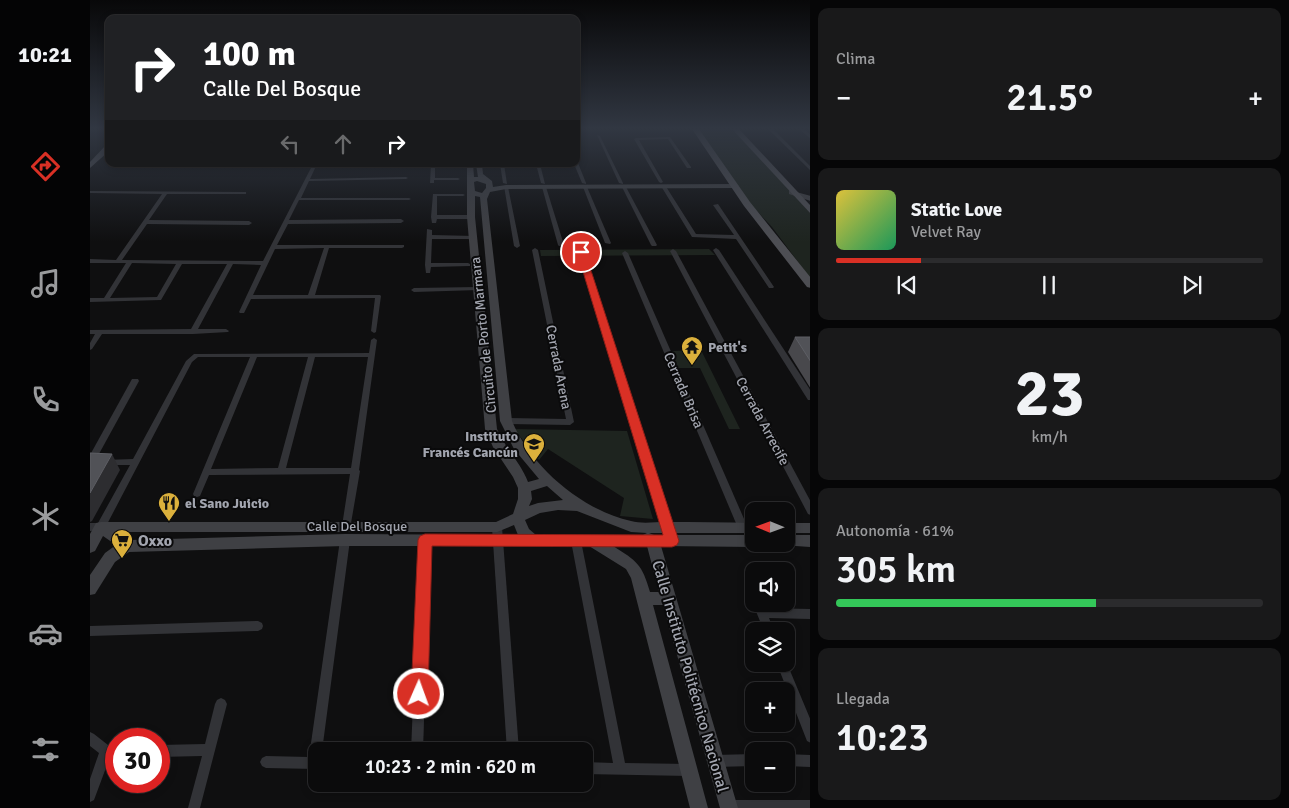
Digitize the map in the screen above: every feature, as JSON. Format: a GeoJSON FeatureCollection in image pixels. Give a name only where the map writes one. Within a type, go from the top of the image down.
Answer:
{"type":"FeatureCollection","features":[{"type":"Feature","properties":{"kind":"main road"},"geometry":{"type":"LineString","coordinates":[[721,167],[810,285]]}},
{"type":"Feature","properties":{"kind":"main road"},"geometry":{"type":"LineString","coordinates":[[769,167],[810,212]]}},
{"type":"Feature","properties":{"kind":"street"},"geometry":{"type":"LineString","coordinates":[[242,312],[313,167]]}},
{"type":"Feature","properties":{"kind":"street"},"geometry":{"type":"LineString","coordinates":[[433,167],[432,181],[458,179]]}},
{"type":"Feature","properties":{"kind":"street","name":"Circuito de Porto Marmara"},"geometry":{"type":"LineString","coordinates":[[470,167],[468,189],[490,429],[499,447],[519,475],[524,488]]}},
{"type":"Feature","properties":{"kind":"street","name":"Circuito de Porto Marmara"},"geometry":{"type":"LineString","coordinates":[[479,167],[480,175],[487,186],[483,196],[484,209],[506,422],[511,438],[524,456],[578,506]]}},
{"type":"Feature","properties":{"kind":"street"},"geometry":{"type":"LineString","coordinates":[[503,167],[517,246]]}},
{"type":"Feature","properties":{"kind":"street"},"geometry":{"type":"LineString","coordinates":[[539,167],[561,245]]}},
{"type":"Feature","properties":{"kind":"street"},"geometry":{"type":"LineString","coordinates":[[577,167],[608,244]]}},
{"type":"Feature","properties":{"kind":"street"},"geometry":{"type":"LineString","coordinates":[[613,167],[654,245]]}},
{"type":"Feature","properties":{"kind":"street"},"geometry":{"type":"LineString","coordinates":[[652,167],[694,236],[738,237]]}},
{"type":"Feature","properties":{"kind":"street"},"geometry":{"type":"LineString","coordinates":[[306,180],[406,178]]}},
{"type":"Feature","properties":{"kind":"street"},"geometry":{"type":"LineString","coordinates":[[471,217],[434,219],[435,195],[468,189],[478,178],[487,186],[733,184]]}},
{"type":"Feature","properties":{"kind":"street"},"geometry":{"type":"LineString","coordinates":[[468,189],[478,195],[487,186]]}},
{"type":"Feature","properties":{"kind":"street"},"geometry":{"type":"LineString","coordinates":[[90,192],[244,193]]}},
{"type":"Feature","properties":{"kind":"street"},"geometry":{"type":"LineString","coordinates":[[118,262],[166,192]]}},
{"type":"Feature","properties":{"kind":"street"},"geometry":{"type":"LineString","coordinates":[[792,192],[810,199]]}},
{"type":"Feature","properties":{"kind":"street"},"geometry":{"type":"LineString","coordinates":[[297,199],[408,199]]}},
{"type":"Feature","properties":{"kind":"street"},"geometry":{"type":"LineString","coordinates":[[716,206],[772,287]]}},
{"type":"Feature","properties":{"kind":"street"},"geometry":{"type":"LineString","coordinates":[[285,222],[401,221]]}},
{"type":"Feature","properties":{"kind":"street"},"geometry":{"type":"LineString","coordinates":[[145,222],[249,223]]}},
{"type":"Feature","properties":{"kind":"street"},"geometry":{"type":"LineString","coordinates":[[429,230],[428,268],[468,265]]}},
{"type":"Feature","properties":{"kind":"street"},"geometry":{"type":"LineString","coordinates":[[429,237],[472,237]]}},
{"type":"Feature","properties":{"kind":"street"},"geometry":{"type":"LineString","coordinates":[[311,296],[328,246]]}},
{"type":"Feature","properties":{"kind":"street"},"geometry":{"type":"LineString","coordinates":[[273,247],[402,246]]}},
{"type":"Feature","properties":{"kind":"street","name":"Cerrada Arena"},"geometry":{"type":"LineString","coordinates":[[506,422],[570,422],[535,250]]}},
{"type":"Feature","properties":{"kind":"street"},"geometry":{"type":"LineString","coordinates":[[716,250],[810,398]]}},
{"type":"Feature","properties":{"kind":"street","name":"Cerrada Arrecife"},"geometry":{"type":"LineString","coordinates":[[673,251],[810,512]]}},
{"type":"Feature","properties":{"kind":"street"},"geometry":{"type":"LineString","coordinates":[[581,252],[672,541]]}},
{"type":"Feature","properties":{"kind":"street","name":"Cerrada Brisa"},"geometry":{"type":"LineString","coordinates":[[625,253],[745,521]]}},
{"type":"Feature","properties":{"kind":"street"},"geometry":{"type":"LineString","coordinates":[[90,261],[265,263]]}},
{"type":"Feature","properties":{"kind":"street"},"geometry":{"type":"LineString","coordinates":[[106,300],[130,262]]}},
{"type":"Feature","properties":{"kind":"street"},"geometry":{"type":"LineString","coordinates":[[90,300],[159,300],[180,262]]}},
{"type":"Feature","properties":{"kind":"street"},"geometry":{"type":"LineString","coordinates":[[194,332],[231,262]]}},
{"type":"Feature","properties":{"kind":"street"},"geometry":{"type":"LineString","coordinates":[[414,290],[477,290]]}},
{"type":"Feature","properties":{"kind":"street"},"geometry":{"type":"LineString","coordinates":[[249,297],[378,296],[374,331]]}},
{"type":"Feature","properties":{"kind":"street"},"geometry":{"type":"LineString","coordinates":[[90,332],[226,331]]}},
{"type":"Feature","properties":{"kind":"street"},"geometry":{"type":"LineString","coordinates":[[90,348],[100,332]]}},
{"type":"Feature","properties":{"kind":"street"},"geometry":{"type":"LineString","coordinates":[[347,526],[374,340]]}},
{"type":"Feature","properties":{"kind":"street"},"geometry":{"type":"LineString","coordinates":[[90,547],[96,527],[189,361],[196,355],[372,355]]}},
{"type":"Feature","properties":{"kind":"street"},"geometry":{"type":"LineString","coordinates":[[197,494],[254,355]]}},
{"type":"Feature","properties":{"kind":"street"},"geometry":{"type":"LineString","coordinates":[[281,472],[312,355]]}},
{"type":"Feature","properties":{"kind":"street"},"geometry":{"type":"LineString","coordinates":[[134,462],[91,461],[135,381]]}},
{"type":"Feature","properties":{"kind":"street"},"geometry":{"type":"LineString","coordinates":[[206,472],[356,471]]}},
{"type":"Feature","properties":{"kind":"street"},"geometry":{"type":"LineString","coordinates":[[534,541],[523,532],[518,518],[525,499],[524,488],[549,481]]}},
{"type":"Feature","properties":{"kind":"street","name":"Calle Del Bosque"},"geometry":{"type":"LineString","coordinates":[[129,546],[345,540],[425,540],[497,534],[518,518],[538,508],[558,505],[578,506],[631,527],[745,528]]}},
{"type":"Feature","properties":{"kind":"street","name":"Calle Del Bosque"},"geometry":{"type":"LineString","coordinates":[[96,527],[347,526],[497,534],[534,541],[745,541]]}},
{"type":"Feature","properties":{"kind":"street"},"geometry":{"type":"LineString","coordinates":[[96,527],[129,546]]}},
{"type":"Feature","properties":{"kind":"street","name":"Calle Instituto Politécnico Nacional"},"geometry":{"type":"LineString","coordinates":[[631,527],[652,541],[728,807]]}},
{"type":"Feature","properties":{"kind":"street"},"geometry":{"type":"LineString","coordinates":[[795,528],[810,528]]}},
{"type":"Feature","properties":{"kind":"street"},"geometry":{"type":"LineString","coordinates":[[497,534],[512,742]]}},
{"type":"Feature","properties":{"kind":"street"},"geometry":{"type":"LineString","coordinates":[[318,742],[345,540]]}},
{"type":"Feature","properties":{"kind":"street"},"geometry":{"type":"LineString","coordinates":[[417,742],[425,540]]}},
{"type":"Feature","properties":{"kind":"street"},"geometry":{"type":"LineString","coordinates":[[576,541],[620,768]]}},
{"type":"Feature","properties":{"kind":"street","name":"Calle Instituto Politécnico Nacional"},"geometry":{"type":"LineString","coordinates":[[592,541],[631,565],[638,576],[699,808]]}},
{"type":"Feature","properties":{"kind":"street"},"geometry":{"type":"LineString","coordinates":[[795,541],[810,541]]}},
{"type":"Feature","properties":{"kind":"street"},"geometry":{"type":"LineString","coordinates":[[90,589],[108,559],[117,550],[129,546]]}},
{"type":"Feature","properties":{"kind":"street"},"geometry":{"type":"LineString","coordinates":[[644,599],[669,598]]}},
{"type":"Feature","properties":{"kind":"street"},"geometry":{"type":"LineString","coordinates":[[793,612],[810,614]]}},
{"type":"Feature","properties":{"kind":"street"},"geometry":{"type":"LineString","coordinates":[[90,631],[258,626]]}},
{"type":"Feature","properties":{"kind":"street"},"geometry":{"type":"LineString","coordinates":[[785,672],[810,737]]}},
{"type":"Feature","properties":{"kind":"street"},"geometry":{"type":"LineString","coordinates":[[194,808],[221,704]]}},
{"type":"Feature","properties":{"kind":"street"},"geometry":{"type":"LineString","coordinates":[[90,738],[105,747]]}},
{"type":"Feature","properties":{"kind":"street"},"geometry":{"type":"LineString","coordinates":[[170,751],[209,750]]}},
{"type":"Feature","properties":{"kind":"street"},"geometry":{"type":"LineString","coordinates":[[716,761],[745,760]]}},
{"type":"Feature","properties":{"kind":"street"},"geometry":{"type":"LineString","coordinates":[[795,760],[810,761]]}},
{"type":"Feature","properties":{"kind":"street"},"geometry":{"type":"LineString","coordinates":[[266,762],[308,763]]}},
{"type":"Feature","properties":{"kind":"street"},"geometry":{"type":"LineString","coordinates":[[90,796],[105,764]]}},
{"type":"Feature","properties":{"kind":"street"},"geometry":{"type":"LineString","coordinates":[[593,768],[689,770]]}},
{"type":"Feature","properties":{"kind":"street"},"geometry":{"type":"LineString","coordinates":[[728,807],[810,806]]}},
{"type":"Feature","properties":{"kind":"shaded area"},"geometry":{"type":"Polygon","coordinates":[[[721,167],[769,167],[810,213],[810,278],[772,227],[739,192],[721,167]]]}},
{"type":"Feature","properties":{"kind":"shaded area"},"geometry":{"type":"Polygon","coordinates":[[[709,249],[715,255],[541,256],[540,250],[709,249]]]}},
{"type":"Feature","properties":{"kind":"shaded area"},"geometry":{"type":"Polygon","coordinates":[[[701,350],[740,429],[729,429],[700,368],[677,368],[671,351],[701,350]]]}},
{"type":"Feature","properties":{"kind":"shaded area"},"geometry":{"type":"Polygon","coordinates":[[[514,429],[627,431],[653,519],[620,516],[624,498],[548,449],[539,460],[514,429]]]}},
{"type":"Feature","properties":{"kind":"building"},"geometry":{"type":"Polygon","coordinates":[[[795,337],[810,337],[810,360],[795,337]]]}},
{"type":"Feature","properties":{"kind":"building"},"geometry":{"type":"Polygon","coordinates":[[[90,453],[112,454],[90,493],[90,453]]]}},
{"type":"Feature","properties":{"kind":"place","name":"Petit's"},"geometry":{"type":"Point","coordinates":[692,366]}},
{"type":"Feature","properties":{"kind":"place","name":"Instituto Francés Cancún"},"geometry":{"type":"Point","coordinates":[534,463]}},
{"type":"Feature","properties":{"kind":"place","name":"el Sano Juicio"},"geometry":{"type":"Point","coordinates":[169,522]}},
{"type":"Feature","properties":{"kind":"place","name":"Oxxo"},"geometry":{"type":"Point","coordinates":[122,559]}},
{"type":"Feature","properties":{"kind":"route"},"geometry":{"type":"LineString","coordinates":[[419,694],[425,540],[672,541],[581,252]]}}]}
